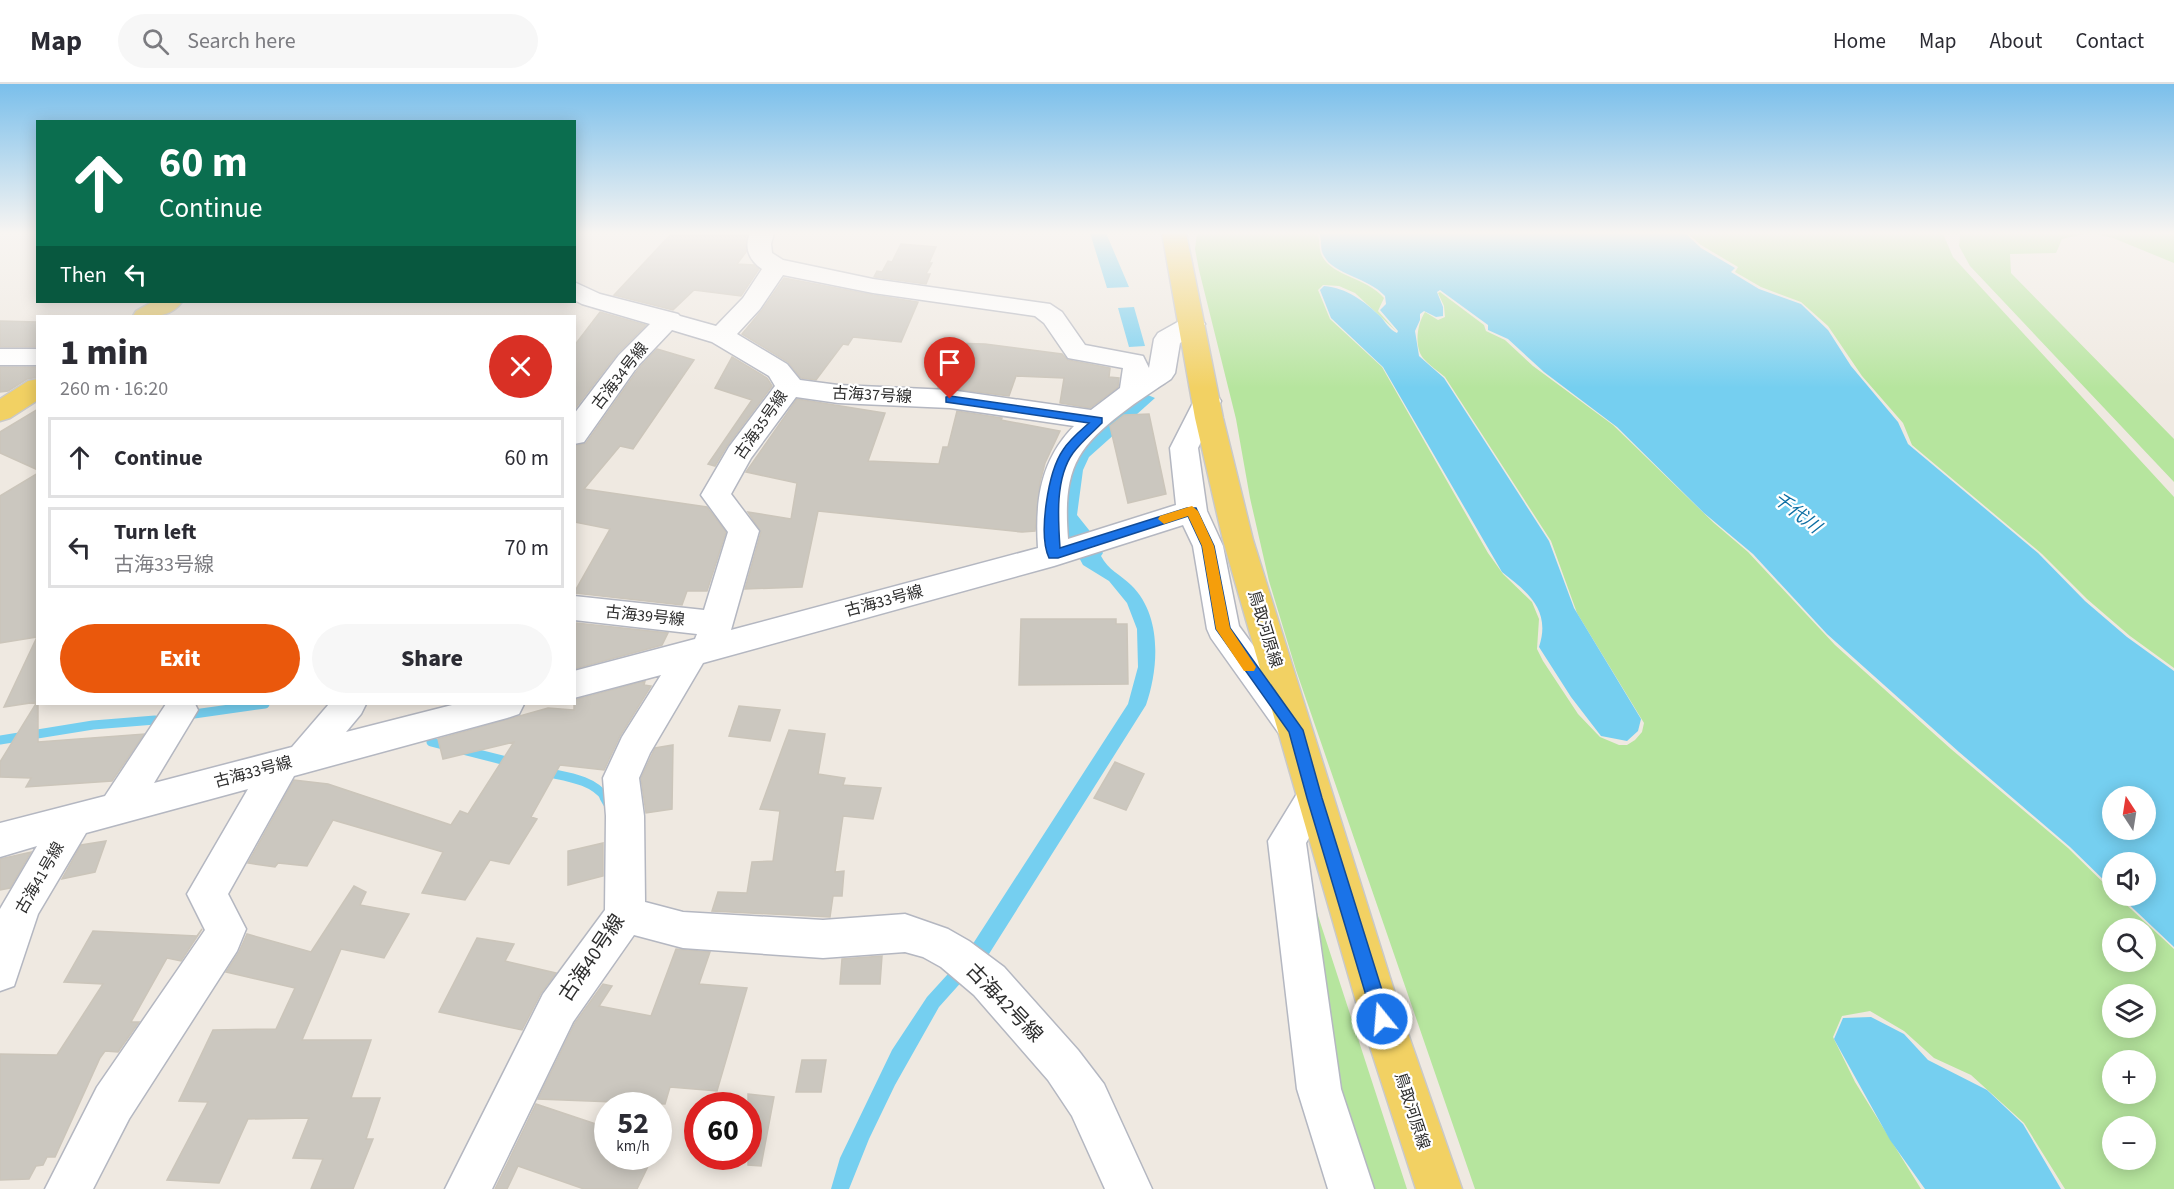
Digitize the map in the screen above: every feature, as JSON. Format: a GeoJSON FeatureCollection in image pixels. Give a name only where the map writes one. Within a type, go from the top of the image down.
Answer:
{"type":"FeatureCollection","features":[{"type":"Feature","properties":{"kind":"main road","name":"鳥取河原線"},"geometry":{"type":"LineString","coordinates":[[1184,285],[1238,540],[1382,1019],[1438,1189]]}},
{"type":"Feature","properties":{"kind":"main road"},"geometry":{"type":"LineString","coordinates":[[147,315],[167,303]]}},
{"type":"Feature","properties":{"kind":"main road"},"geometry":{"type":"LineString","coordinates":[[0,412],[36,388]]}},
{"type":"Feature","properties":{"kind":"street"},"geometry":{"type":"LineString","coordinates":[[721,336],[751,306],[767,285]]}},
{"type":"Feature","properties":{"kind":"street"},"geometry":{"type":"LineString","coordinates":[[866,285],[1041,309],[1054,316],[1072,348],[1077,352],[1134,362],[1137,370],[1133,391]]}},
{"type":"Feature","properties":{"kind":"street","name":"古海35号線"},"geometry":{"type":"LineString","coordinates":[[576,290],[591,299],[669,319],[721,336],[778,370],[786,379],[789,387],[739,454],[716,495],[744,531],[705,642]]}},
{"type":"Feature","properties":{"kind":"street","name":"古海34号線"},"geometry":{"type":"LineString","coordinates":[[576,432],[628,361],[669,319]]}},
{"type":"Feature","properties":{"kind":"street"},"geometry":{"type":"LineString","coordinates":[[1054,555],[1053,496],[1068,450],[1098,420],[1133,391],[1162,373],[1167,339],[1192,324]]}},
{"type":"Feature","properties":{"kind":"street"},"geometry":{"type":"LineString","coordinates":[[0,357],[36,357]]}},
{"type":"Feature","properties":{"kind":"street","name":"古海37号線"},"geometry":{"type":"LineString","coordinates":[[789,387],[838,394],[961,400],[1098,420]]}},
{"type":"Feature","properties":{"kind":"street"},"geometry":{"type":"LineString","coordinates":[[1207,400],[1184,448],[1192,511],[1208,546],[1223,629],[1296,730]]}},
{"type":"Feature","properties":{"kind":"street","name":"古海33号線"},"geometry":{"type":"LineString","coordinates":[[576,684],[705,642],[1054,555],[1192,511]]}},
{"type":"Feature","properties":{"kind":"street","name":"古海39号線"},"geometry":{"type":"LineString","coordinates":[[576,609],[705,642]]}},
{"type":"Feature","properties":{"kind":"street","name":"古海40号線"},"geometry":{"type":"LineString","coordinates":[[468,1189],[558,1008],[625,915],[625,816],[621,778],[635,747],[705,642]]}},
{"type":"Feature","properties":{"kind":"street"},"geometry":{"type":"LineString","coordinates":[[68,1189],[113,1104],[223,938],[226,929],[207,894],[293,761],[348,705]]}},
{"type":"Feature","properties":{"kind":"street","name":"古海33号線"},"geometry":{"type":"LineString","coordinates":[[0,840],[503,705]]}},
{"type":"Feature","properties":{"kind":"street"},"geometry":{"type":"LineString","coordinates":[[117,809],[181,710]]}},
{"type":"Feature","properties":{"kind":"street"},"geometry":{"type":"LineString","coordinates":[[1314,798],[1287,841],[1319,1089],[1351,1189]]}},
{"type":"Feature","properties":{"kind":"street","name":"古海41号線"},"geometry":{"type":"LineString","coordinates":[[0,972],[20,908],[74,820]]}},
{"type":"Feature","properties":{"kind":"street","name":"古海42号線"},"geometry":{"type":"LineString","coordinates":[[625,915],[683,930],[823,939],[905,933],[934,942],[955,954],[989,981],[1063,1065],[1088,1100],[1129,1189]]}},
{"type":"Feature","properties":{"kind":"green space"},"geometry":{"type":"Polygon","coordinates":[[[1203,285],[1365,285],[1377,291],[1384,298],[1378,311],[1396,331],[1355,293],[1339,286],[1323,285],[1318,290],[1330,319],[1382,367],[1488,553],[1503,574],[1532,602],[1539,619],[1537,649],[1578,714],[1600,737],[1619,745],[1627,745],[1642,732],[1644,723],[1577,613],[1551,541],[1445,377],[1425,361],[1418,347],[1420,323],[1425,312],[1438,320],[1445,317],[1444,306],[1438,293],[1440,292],[1484,325],[1486,331],[1505,340],[1533,366],[1613,425],[1714,523],[1748,552],[1835,645],[1951,749],[2068,848],[2102,881],[2102,906],[2128,906],[2141,918],[2102,918],[2102,972],[2156,972],[2156,932],[2174,949],[2174,1189],[2065,1189],[2024,1123],[1971,1075],[1934,1058],[1904,1031],[1870,1011],[1842,1016],[1833,1037],[1855,1082],[1921,1189],[1475,1189],[1296,670],[1269,581],[1250,498],[1236,419],[1203,285]]]}},
{"type":"Feature","properties":{"kind":"green space"},"geometry":{"type":"Polygon","coordinates":[[[1757,285],[1978,285],[2174,497],[2174,668],[2130,636],[2087,599],[2042,554],[1912,445],[1903,423],[1862,376],[1828,326],[1801,302],[1757,285]]]}},
{"type":"Feature","properties":{"kind":"green space"},"geometry":{"type":"Polygon","coordinates":[[[1988,285],[2022,285],[2174,439],[2174,482],[1988,285]]]}},
{"type":"Feature","properties":{"kind":"green space"},"geometry":{"type":"Polygon","coordinates":[[[1294,842],[1407,1189],[1358,1189],[1294,842]]]}},
{"type":"Feature","properties":{"kind":"water"},"geometry":{"type":"Polygon","coordinates":[[[1106,285],[1128,285],[1129,287],[1107,288],[1106,285]]]}},
{"type":"Feature","properties":{"kind":"water","name":"千代川"},"geometry":{"type":"Polygon","coordinates":[[[1371,285],[1752,285],[1801,304],[1828,330],[1851,366],[1898,422],[1908,444],[2038,553],[2085,601],[2127,637],[2174,671],[2174,947],[2156,930],[2156,918],[2143,918],[2131,906],[2156,906],[2156,852],[2102,852],[2102,878],[2070,847],[1827,634],[1753,554],[1704,513],[1617,427],[1544,372],[1508,339],[1488,330],[1488,325],[1440,290],[1437,292],[1443,307],[1443,316],[1436,317],[1424,311],[1420,314],[1415,331],[1419,356],[1444,378],[1549,541],[1574,608],[1641,719],[1638,731],[1627,741],[1601,736],[1571,697],[1539,647],[1542,623],[1535,604],[1529,595],[1502,572],[1383,367],[1331,318],[1320,290],[1324,286],[1332,287],[1355,296],[1375,311],[1397,333],[1398,331],[1380,310],[1386,304],[1385,296],[1371,285]]]}},
{"type":"Feature","properties":{"kind":"water"},"geometry":{"type":"Polygon","coordinates":[[[1134,307],[1145,346],[1129,347],[1118,308],[1134,307]]]}},
{"type":"Feature","properties":{"kind":"water"},"geometry":{"type":"Polygon","coordinates":[[[1143,393],[1155,398],[1089,457],[1083,470],[1077,515],[1103,553],[1101,556],[1104,561],[1131,585],[1141,597],[1148,611],[1153,626],[1155,658],[1154,674],[1146,705],[982,965],[965,978],[939,1007],[895,1085],[869,1139],[849,1189],[831,1189],[840,1158],[892,1050],[927,997],[967,953],[1128,704],[1138,667],[1137,629],[1127,603],[1109,581],[1083,565],[1067,535],[1061,496],[1078,449],[1143,393]]]}},
{"type":"Feature","properties":{"kind":"water"},"geometry":{"type":"Polygon","coordinates":[[[1871,1017],[1904,1034],[1928,1060],[1987,1090],[2023,1124],[2061,1189],[1925,1189],[1890,1140],[1834,1039],[1843,1018],[1871,1017]]]}},
{"type":"Feature","properties":{"kind":"building"},"geometry":{"type":"Polygon","coordinates":[[[624,285],[749,285],[741,296],[694,290],[673,310],[614,295],[624,285]]]}},
{"type":"Feature","properties":{"kind":"building"},"geometry":{"type":"Polygon","coordinates":[[[779,285],[818,285],[918,302],[901,342],[853,337],[848,345],[843,344],[816,380],[801,378],[788,362],[742,334],[779,285]]]}},
{"type":"Feature","properties":{"kind":"building"},"geometry":{"type":"Polygon","coordinates":[[[600,312],[646,325],[617,354],[576,407],[576,343],[600,312]]]}},
{"type":"Feature","properties":{"kind":"building"},"geometry":{"type":"Polygon","coordinates":[[[0,321],[36,322],[36,347],[0,347],[0,321]]]}},
{"type":"Feature","properties":{"kind":"building"},"geometry":{"type":"Polygon","coordinates":[[[949,343],[985,344],[1062,354],[1068,360],[1110,368],[1109,377],[1119,378],[1118,387],[1090,408],[1060,403],[1064,378],[1016,376],[1009,396],[938,387],[949,343]]]}},
{"type":"Feature","properties":{"kind":"building"},"geometry":{"type":"Polygon","coordinates":[[[657,349],[694,360],[633,449],[620,446],[584,489],[707,507],[726,532],[707,591],[687,591],[682,605],[576,593],[610,529],[576,522],[576,446],[586,443],[639,368],[657,349]]]}},
{"type":"Feature","properties":{"kind":"building"},"geometry":{"type":"Polygon","coordinates":[[[732,357],[767,378],[772,386],[727,446],[715,466],[708,464],[752,400],[715,388],[732,357]]]}},
{"type":"Feature","properties":{"kind":"building"},"geometry":{"type":"Polygon","coordinates":[[[0,367],[36,367],[36,377],[27,379],[8,391],[0,392],[0,367]]]}},
{"type":"Feature","properties":{"kind":"building"},"geometry":{"type":"Polygon","coordinates":[[[797,399],[885,413],[868,461],[939,464],[943,447],[948,447],[957,411],[1060,431],[1045,463],[1040,482],[1035,531],[1022,532],[818,511],[802,587],[745,589],[761,532],[748,512],[791,519],[797,483],[746,472],[797,399]]]}},
{"type":"Feature","properties":{"kind":"building"},"geometry":{"type":"Polygon","coordinates":[[[36,410],[36,469],[0,453],[0,432],[36,410]]]}},
{"type":"Feature","properties":{"kind":"building"},"geometry":{"type":"Polygon","coordinates":[[[1149,414],[1166,494],[1128,503],[1110,426],[1124,415],[1149,414]]]}},
{"type":"Feature","properties":{"kind":"building"},"geometry":{"type":"Polygon","coordinates":[[[36,474],[36,637],[0,643],[0,496],[36,474]]]}},
{"type":"Feature","properties":{"kind":"building"},"geometry":{"type":"Polygon","coordinates":[[[1021,619],[1116,619],[1116,624],[1127,624],[1128,684],[1019,685],[1021,619]]]}},
{"type":"Feature","properties":{"kind":"building"},"geometry":{"type":"Polygon","coordinates":[[[576,623],[668,633],[662,645],[576,668],[576,623]]]}},
{"type":"Feature","properties":{"kind":"building"},"geometry":{"type":"Polygon","coordinates":[[[36,639],[36,702],[4,707],[36,639]]]}},
{"type":"Feature","properties":{"kind":"building"},"geometry":{"type":"Polygon","coordinates":[[[645,681],[644,685],[651,686],[620,736],[604,770],[560,765],[531,817],[537,819],[509,864],[490,860],[465,900],[422,893],[443,852],[333,820],[307,866],[278,863],[275,867],[248,863],[294,780],[328,784],[451,825],[460,811],[468,814],[514,742],[443,759],[438,739],[548,708],[574,710],[576,699],[645,681]]]}},
{"type":"Feature","properties":{"kind":"building"},"geometry":{"type":"Polygon","coordinates":[[[36,704],[38,705],[38,742],[144,734],[112,781],[26,787],[31,778],[0,777],[0,762],[36,704]]]}},
{"type":"Feature","properties":{"kind":"building"},"geometry":{"type":"Polygon","coordinates":[[[739,706],[780,710],[770,741],[729,736],[739,706]]]}},
{"type":"Feature","properties":{"kind":"building"},"geometry":{"type":"Polygon","coordinates":[[[789,730],[825,734],[818,774],[845,778],[843,785],[881,788],[873,819],[843,816],[835,872],[844,871],[842,896],[833,896],[830,917],[712,911],[718,892],[747,893],[752,862],[773,861],[780,811],[760,809],[789,730]]]}},
{"type":"Feature","properties":{"kind":"building"},"geometry":{"type":"Polygon","coordinates":[[[673,745],[672,809],[646,813],[641,778],[655,748],[673,745]]]}},
{"type":"Feature","properties":{"kind":"building"},"geometry":{"type":"Polygon","coordinates":[[[1115,762],[1144,774],[1126,810],[1094,798],[1115,762]]]}},
{"type":"Feature","properties":{"kind":"building"},"geometry":{"type":"Polygon","coordinates":[[[106,841],[95,872],[62,879],[81,845],[106,841]]]}},
{"type":"Feature","properties":{"kind":"building"},"geometry":{"type":"Polygon","coordinates":[[[603,843],[603,876],[568,885],[568,851],[603,843]]]}},
{"type":"Feature","properties":{"kind":"building"},"geometry":{"type":"Polygon","coordinates":[[[31,852],[10,888],[0,890],[0,859],[31,852]]]}},
{"type":"Feature","properties":{"kind":"building"},"geometry":{"type":"Polygon","coordinates":[[[354,886],[366,892],[360,905],[409,914],[384,958],[341,949],[302,1040],[371,1040],[351,1098],[380,1098],[366,1139],[373,1139],[353,1189],[311,1189],[323,1159],[293,1158],[309,1118],[248,1119],[219,1183],[167,1180],[208,1102],[179,1101],[213,1030],[276,1029],[295,988],[226,972],[247,934],[311,952],[354,886]]]}},
{"type":"Feature","properties":{"kind":"building"},"geometry":{"type":"Polygon","coordinates":[[[202,929],[181,961],[167,958],[131,1022],[139,1022],[118,1052],[105,1051],[100,1058],[55,1157],[47,1157],[43,1165],[36,1166],[29,1179],[0,1180],[0,1054],[57,1055],[103,984],[64,982],[93,931],[197,936],[202,929]]]}},
{"type":"Feature","properties":{"kind":"building"},"geometry":{"type":"Polygon","coordinates":[[[477,938],[514,944],[505,961],[556,973],[541,993],[522,1030],[439,1012],[477,938]]]}},
{"type":"Feature","properties":{"kind":"building"},"geometry":{"type":"Polygon","coordinates":[[[676,949],[710,952],[699,984],[747,988],[717,1091],[670,1087],[669,1092],[594,1092],[594,1101],[538,1099],[575,1023],[603,984],[612,986],[599,1006],[651,1016],[676,949]]]}},
{"type":"Feature","properties":{"kind":"building"},"geometry":{"type":"Polygon","coordinates":[[[882,956],[880,984],[840,984],[842,959],[882,956]]]}},
{"type":"Feature","properties":{"kind":"building"},"geometry":{"type":"Polygon","coordinates":[[[802,1060],[826,1060],[821,1092],[796,1092],[802,1060]]]}},
{"type":"Feature","properties":{"kind":"building"},"geometry":{"type":"Polygon","coordinates":[[[762,1096],[774,1097],[762,1161],[762,1096]]]}},
{"type":"Feature","properties":{"kind":"building"},"geometry":{"type":"Polygon","coordinates":[[[536,1104],[594,1123],[594,1170],[646,1170],[637,1189],[584,1189],[518,1166],[507,1189],[495,1189],[536,1104]]]}},
{"type":"Feature","properties":{"kind":"waterway"},"geometry":{"type":"LineString","coordinates":[[194,714],[258,705]]}},
{"type":"Feature","properties":{"kind":"waterway"},"geometry":{"type":"LineString","coordinates":[[0,740],[93,725],[155,720]]}},
{"type":"Feature","properties":{"kind":"waterway"},"geometry":{"type":"LineString","coordinates":[[431,742],[514,763]]}},
{"type":"Feature","properties":{"kind":"waterway"},"geometry":{"type":"LineString","coordinates":[[545,772],[586,783],[605,797]]}},
{"type":"Feature","properties":{"kind":"waterway"},"geometry":{"type":"LineString","coordinates":[[605,797],[609,804]]}},
{"type":"Feature","properties":{"kind":"slow traffic"},"geometry":{"type":"LineString","coordinates":[[1164,519],[1192,511],[1208,546],[1223,629],[1249,667]]}},
{"type":"Feature","properties":{"kind":"route"},"geometry":{"type":"LineString","coordinates":[[950,399],[1098,420],[1068,450],[1062,463],[1053,496],[1054,555],[1192,511],[1208,546],[1223,629],[1296,730],[1314,798],[1382,1019]]}}]}
